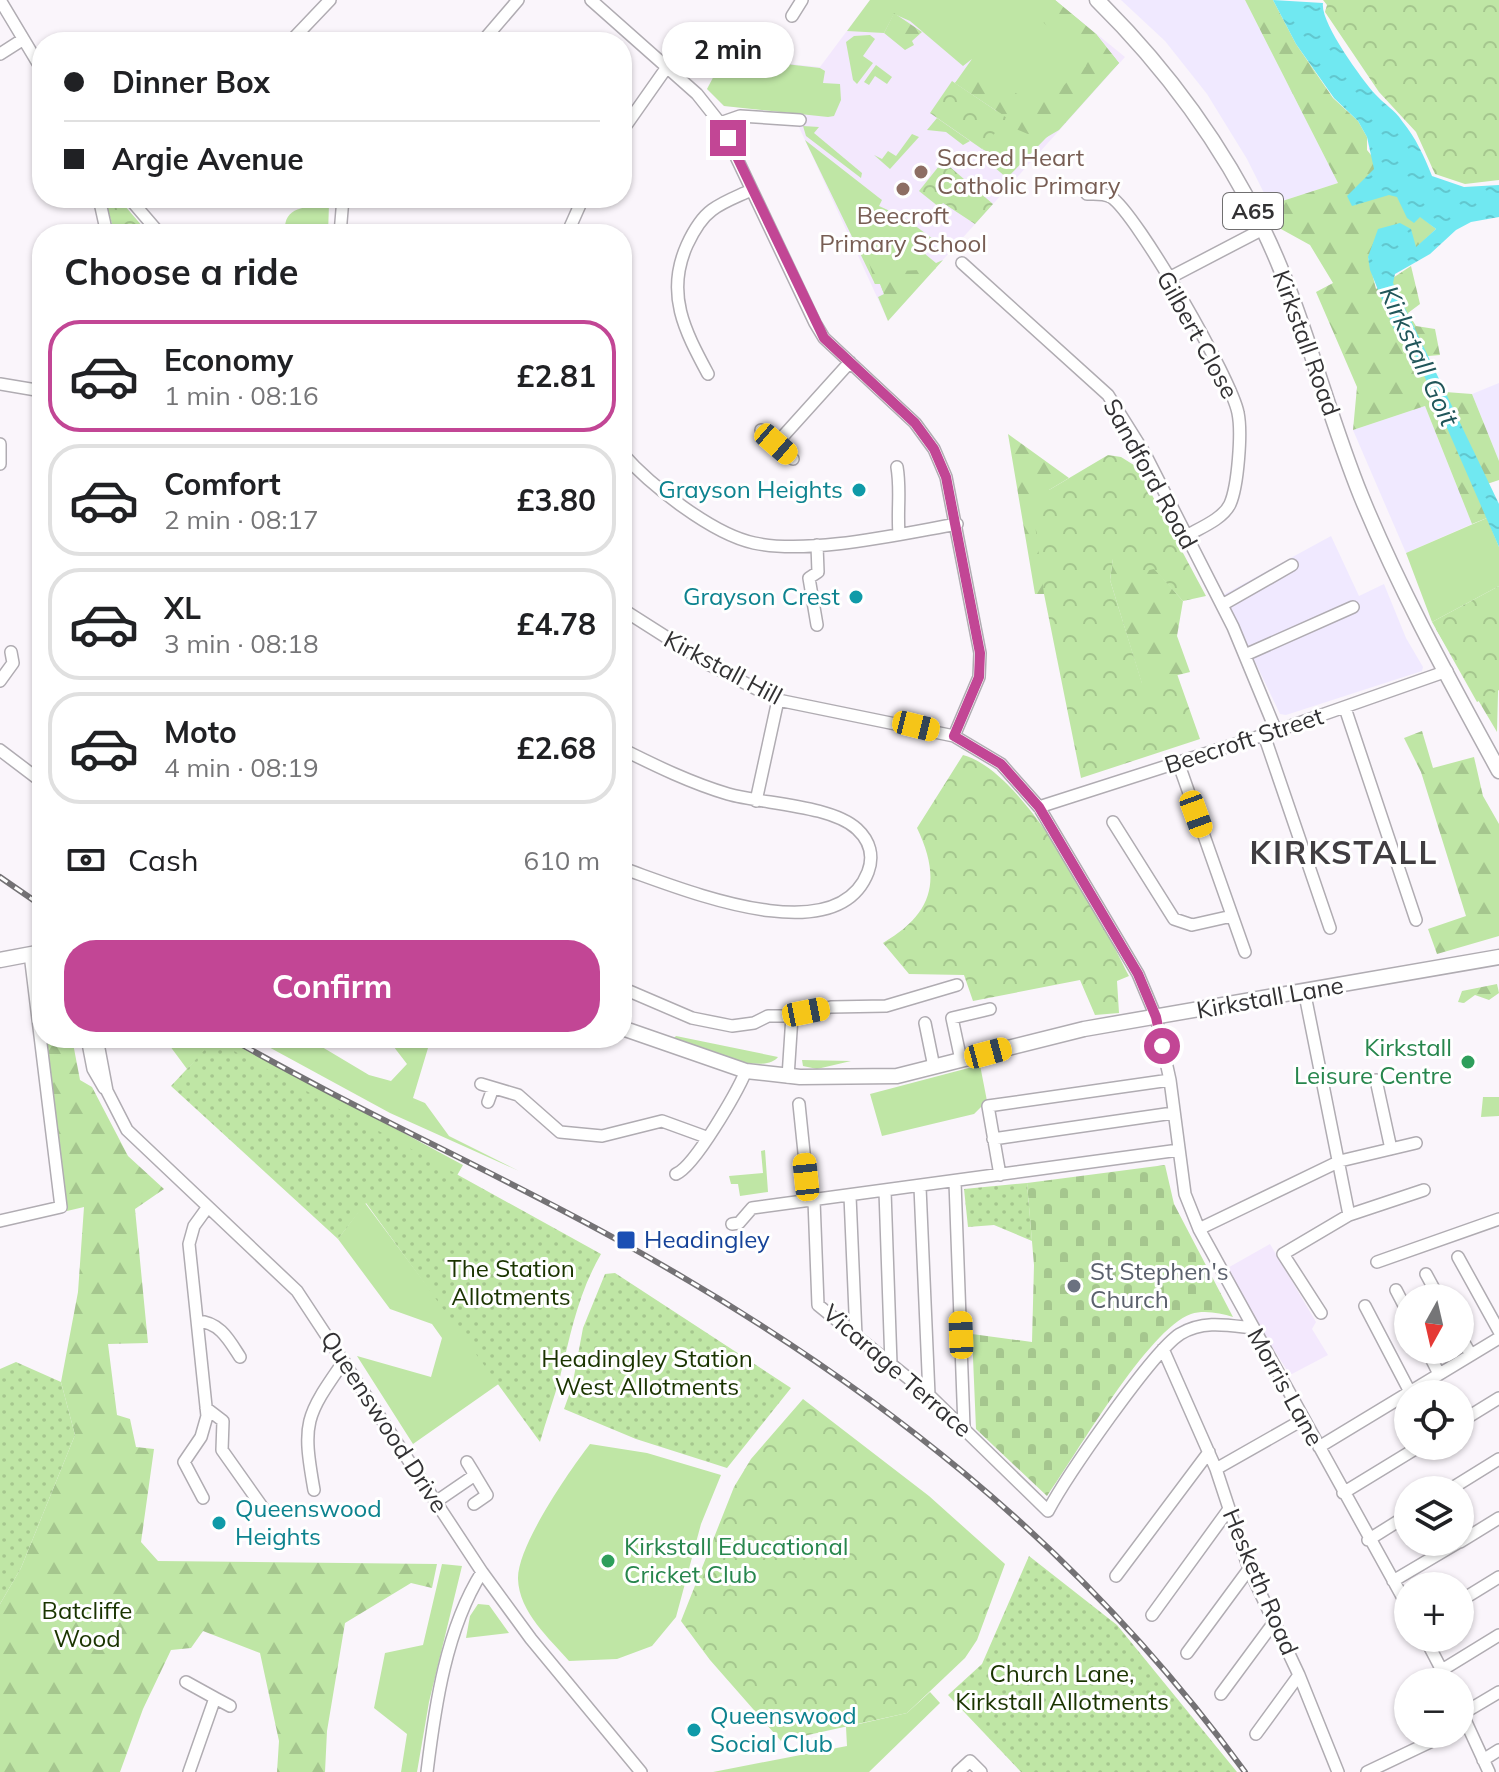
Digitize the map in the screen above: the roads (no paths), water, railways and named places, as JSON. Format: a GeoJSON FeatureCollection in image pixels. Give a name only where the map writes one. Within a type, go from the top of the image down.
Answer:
{"type":"FeatureCollection","features":[{"type":"Feature","properties":{"kind":"main road","name":"Kirkstall Road"},"geometry":{"type":"LineString","coordinates":[[1097,0],[1144,46],[1210,133],[1263,229],[1360,493],[1399,585],[1447,671]]}},
{"type":"Feature","properties":{"kind":"main road","name":"A65"},"geometry":{"type":"LineString","coordinates":[[1447,671],[1499,771]]}},
{"type":"Feature","properties":{"kind":"main road"},"geometry":{"type":"LineString","coordinates":[[0,960],[32,954]]}},
{"type":"Feature","properties":{"kind":"main road","name":"Kirkstall Lane"},"geometry":{"type":"LineString","coordinates":[[632,1031],[746,1071],[788,1077],[862,1079],[897,1076],[1084,1029],[1499,957]]}},
{"type":"Feature","properties":{"kind":"street"},"geometry":{"type":"LineString","coordinates":[[0,0],[32,55]]}},
{"type":"Feature","properties":{"kind":"street"},"geometry":{"type":"LineString","coordinates":[[300,32],[330,0]]}},
{"type":"Feature","properties":{"kind":"street"},"geometry":{"type":"LineString","coordinates":[[491,32],[518,0]]}},
{"type":"Feature","properties":{"kind":"street"},"geometry":{"type":"LineString","coordinates":[[591,0],[627,32]]}},
{"type":"Feature","properties":{"kind":"street"},"geometry":{"type":"LineString","coordinates":[[792,16],[802,0]]}},
{"type":"Feature","properties":{"kind":"street"},"geometry":{"type":"LineString","coordinates":[[632,36],[667,67],[720,123],[815,323],[850,362],[915,423],[934,449],[946,477],[957,524],[980,653],[979,677],[954,736]]}},
{"type":"Feature","properties":{"kind":"street"},"geometry":{"type":"LineString","coordinates":[[0,54],[22,40]]}},
{"type":"Feature","properties":{"kind":"street"},"geometry":{"type":"LineString","coordinates":[[632,117],[667,67]]}},
{"type":"Feature","properties":{"kind":"street"},"geometry":{"type":"LineString","coordinates":[[720,123],[740,116],[800,120]]}},
{"type":"Feature","properties":{"kind":"street"},"geometry":{"type":"LineString","coordinates":[[708,374],[679,317],[676,300],[679,268],[690,239],[704,218],[716,207],[751,190]]}},
{"type":"Feature","properties":{"kind":"street","name":"Gilbert Close"},"geometry":{"type":"LineString","coordinates":[[1087,194],[1113,198],[1187,305],[1236,405],[1239,423],[1230,505],[1222,515],[1186,536]]}},
{"type":"Feature","properties":{"kind":"street"},"geometry":{"type":"LineString","coordinates":[[138,208],[151,224]]}},
{"type":"Feature","properties":{"kind":"street"},"geometry":{"type":"LineString","coordinates":[[1169,278],[1263,229]]}},
{"type":"Feature","properties":{"kind":"street","name":"Sandford Road"},"geometry":{"type":"LineString","coordinates":[[962,263],[1108,395],[1145,454],[1245,655],[1330,928]]}},
{"type":"Feature","properties":{"kind":"street"},"geometry":{"type":"LineString","coordinates":[[776,444],[850,362]]}},
{"type":"Feature","properties":{"kind":"street"},"geometry":{"type":"LineString","coordinates":[[0,384],[32,389]]}},
{"type":"Feature","properties":{"kind":"street"},"geometry":{"type":"LineString","coordinates":[[761,430],[793,459]]}},
{"type":"Feature","properties":{"kind":"street"},"geometry":{"type":"LineString","coordinates":[[0,444],[0,464]]}},
{"type":"Feature","properties":{"kind":"street"},"geometry":{"type":"LineString","coordinates":[[632,462],[684,506],[729,534],[755,544],[817,545],[957,524]]}},
{"type":"Feature","properties":{"kind":"street"},"geometry":{"type":"LineString","coordinates":[[897,467],[902,492],[897,508],[899,534]]}},
{"type":"Feature","properties":{"kind":"street"},"geometry":{"type":"LineString","coordinates":[[817,545],[818,572],[809,578],[817,625]]}},
{"type":"Feature","properties":{"kind":"street"},"geometry":{"type":"LineString","coordinates":[[1222,605],[1292,565]]}},
{"type":"Feature","properties":{"kind":"street"},"geometry":{"type":"LineString","coordinates":[[1245,655],[1353,607]]}},
{"type":"Feature","properties":{"kind":"street","name":"Kirkstall Hill"},"geometry":{"type":"LineString","coordinates":[[632,615],[710,665],[778,700],[954,736],[1001,764],[1039,807],[1138,974],[1156,1017]]}},
{"type":"Feature","properties":{"kind":"street"},"geometry":{"type":"LineString","coordinates":[[0,681],[13,663],[11,652]]}},
{"type":"Feature","properties":{"kind":"street","name":"Beecroft Street"},"geometry":{"type":"LineString","coordinates":[[1039,807],[1345,708],[1447,671]]}},
{"type":"Feature","properties":{"kind":"street"},"geometry":{"type":"LineString","coordinates":[[756,801],[778,700]]}},
{"type":"Feature","properties":{"kind":"street"},"geometry":{"type":"LineString","coordinates":[[1345,708],[1416,920]]}},
{"type":"Feature","properties":{"kind":"street"},"geometry":{"type":"LineString","coordinates":[[0,750],[32,774]]}},
{"type":"Feature","properties":{"kind":"street"},"geometry":{"type":"LineString","coordinates":[[632,754],[670,773],[756,801],[827,814],[856,828],[872,855],[865,878],[855,893],[836,905],[810,911],[755,909],[694,894],[632,872]]}},
{"type":"Feature","properties":{"kind":"street"},"geometry":{"type":"LineString","coordinates":[[1178,762],[1245,952]]}},
{"type":"Feature","properties":{"kind":"street"},"geometry":{"type":"LineString","coordinates":[[1113,822],[1174,919],[1192,925],[1232,916]]}},
{"type":"Feature","properties":{"kind":"street"},"geometry":{"type":"LineString","coordinates":[[632,992],[692,1018],[732,1026],[754,1023],[768,1016],[792,1016],[831,1007],[886,1006],[957,985]]}},
{"type":"Feature","properties":{"kind":"street"},"geometry":{"type":"LineString","coordinates":[[1304,990],[1349,1215]]}},
{"type":"Feature","properties":{"kind":"street"},"geometry":{"type":"LineString","coordinates":[[961,1060],[952,1018],[990,1009]]}},
{"type":"Feature","properties":{"kind":"street"},"geometry":{"type":"LineString","coordinates":[[788,1077],[792,1016]]}},
{"type":"Feature","properties":{"kind":"street","name":"Morris Lane"},"geometry":{"type":"LineString","coordinates":[[1156,1017],[1170,1080],[1185,1194],[1199,1229],[1393,1581]]}},
{"type":"Feature","properties":{"kind":"street"},"geometry":{"type":"LineString","coordinates":[[925,1023],[934,1067]]}},
{"type":"Feature","properties":{"kind":"street"},"geometry":{"type":"LineString","coordinates":[[0,1221],[61,1207],[45,1048]]}},
{"type":"Feature","properties":{"kind":"street","name":"Queenswood Drive"},"geometry":{"type":"LineString","coordinates":[[89,1048],[97,1080],[107,1091]]}},
{"type":"Feature","properties":{"kind":"street","name":"Queenswood Drive"},"geometry":{"type":"LineString","coordinates":[[99,1048],[107,1091],[118,1116],[140,1145],[297,1291],[482,1572],[531,1639],[641,1772]]}},
{"type":"Feature","properties":{"kind":"street"},"geometry":{"type":"LineString","coordinates":[[676,1174],[690,1162],[736,1094],[746,1071]]}},
{"type":"Feature","properties":{"kind":"street"},"geometry":{"type":"LineString","coordinates":[[1000,1175],[988,1106],[1170,1080]]}},
{"type":"Feature","properties":{"kind":"street"},"geometry":{"type":"LineString","coordinates":[[1376,1080],[1391,1149]]}},
{"type":"Feature","properties":{"kind":"street"},"geometry":{"type":"LineString","coordinates":[[488,1102],[487,1086],[518,1095],[560,1132],[602,1136],[662,1121],[706,1137]]}},
{"type":"Feature","properties":{"kind":"street","name":"Vicarage Terrace"},"geometry":{"type":"LineString","coordinates":[[799,1104],[818,1305],[929,1395],[1048,1511],[1163,1349]]}},
{"type":"Feature","properties":{"kind":"street"},"geometry":{"type":"LineString","coordinates":[[993,1139],[1173,1113]]}},
{"type":"Feature","properties":{"kind":"street"},"geometry":{"type":"LineString","coordinates":[[1199,1229],[1340,1161],[1416,1143]]}},
{"type":"Feature","properties":{"kind":"street"},"geometry":{"type":"LineString","coordinates":[[732,1224],[739,1223],[752,1208],[1179,1150]]}},
{"type":"Feature","properties":{"kind":"street"},"geometry":{"type":"LineString","coordinates":[[955,1182],[964,1427]]}},
{"type":"Feature","properties":{"kind":"street"},"geometry":{"type":"LineString","coordinates":[[920,1187],[929,1395]]}},
{"type":"Feature","properties":{"kind":"street"},"geometry":{"type":"LineString","coordinates":[[1321,1313],[1283,1254],[1349,1215],[1424,1190]]}},
{"type":"Feature","properties":{"kind":"street"},"geometry":{"type":"LineString","coordinates":[[885,1191],[891,1364]]}},
{"type":"Feature","properties":{"kind":"street"},"geometry":{"type":"LineString","coordinates":[[850,1196],[856,1336]]}},
{"type":"Feature","properties":{"kind":"street"},"geometry":{"type":"LineString","coordinates":[[203,1498],[184,1462],[201,1437],[206,1408],[190,1235],[207,1208]]}},
{"type":"Feature","properties":{"kind":"street"},"geometry":{"type":"LineString","coordinates":[[1377,1262],[1499,1219]]}},
{"type":"Feature","properties":{"kind":"street"},"geometry":{"type":"LineString","coordinates":[[1458,1257],[1499,1331]]}},
{"type":"Feature","properties":{"kind":"street"},"geometry":{"type":"LineString","coordinates":[[1426,1274],[1431,1284]]}},
{"type":"Feature","properties":{"kind":"street"},"geometry":{"type":"LineString","coordinates":[[1365,1306],[1404,1380]]}},
{"type":"Feature","properties":{"kind":"street"},"geometry":{"type":"LineString","coordinates":[[197,1321],[207,1321],[223,1331],[240,1357]]}},
{"type":"Feature","properties":{"kind":"street"},"geometry":{"type":"LineString","coordinates":[[1163,1349],[1181,1333],[1197,1326],[1214,1324],[1252,1328]]}},
{"type":"Feature","properties":{"kind":"street"},"geometry":{"type":"LineString","coordinates":[[1474,1353],[1499,1338]]}},
{"type":"Feature","properties":{"kind":"street","name":"Hesketh Road"},"geometry":{"type":"LineString","coordinates":[[1163,1349],[1216,1469],[1249,1569],[1299,1675],[1338,1772]]}},
{"type":"Feature","properties":{"kind":"street"},"geometry":{"type":"LineString","coordinates":[[314,1490],[307,1423],[317,1398],[344,1361]]}},
{"type":"Feature","properties":{"kind":"street"},"geometry":{"type":"LineString","coordinates":[[1434,1364],[1439,1374]]}},
{"type":"Feature","properties":{"kind":"street"},"geometry":{"type":"LineString","coordinates":[[1429,1380],[1456,1364]]}},
{"type":"Feature","properties":{"kind":"street"},"geometry":{"type":"LineString","coordinates":[[1474,1413],[1499,1398]]}},
{"type":"Feature","properties":{"kind":"street"},"geometry":{"type":"LineString","coordinates":[[1319,1447],[1394,1402]]}},
{"type":"Feature","properties":{"kind":"street"},"geometry":{"type":"LineString","coordinates":[[206,1408],[223,1421],[222,1450],[263,1508]]}},
{"type":"Feature","properties":{"kind":"street"},"geometry":{"type":"LineString","coordinates":[[1216,1469],[1304,1419]]}},
{"type":"Feature","properties":{"kind":"street"},"geometry":{"type":"LineString","coordinates":[[1116,1576],[1209,1452]]}},
{"type":"Feature","properties":{"kind":"street"},"geometry":{"type":"LineString","coordinates":[[1472,1476],[1499,1459]]}},
{"type":"Feature","properties":{"kind":"street"},"geometry":{"type":"LineString","coordinates":[[1343,1493],[1397,1460]]}},
{"type":"Feature","properties":{"kind":"street"},"geometry":{"type":"LineString","coordinates":[[467,1462],[487,1495],[474,1504]]}},
{"type":"Feature","properties":{"kind":"street"},"geometry":{"type":"LineString","coordinates":[[437,1501],[475,1475]]}},
{"type":"Feature","properties":{"kind":"street"},"geometry":{"type":"LineString","coordinates":[[1152,1615],[1229,1509]]}},
{"type":"Feature","properties":{"kind":"street"},"geometry":{"type":"LineString","coordinates":[[1474,1533],[1499,1518]]}},
{"type":"Feature","properties":{"kind":"street"},"geometry":{"type":"LineString","coordinates":[[1368,1540],[1394,1524]]}},
{"type":"Feature","properties":{"kind":"street"},"geometry":{"type":"LineString","coordinates":[[1393,1581],[1436,1556]]}},
{"type":"Feature","properties":{"kind":"street"},"geometry":{"type":"LineString","coordinates":[[1187,1653],[1249,1569]]}},
{"type":"Feature","properties":{"kind":"street"},"geometry":{"type":"LineString","coordinates":[[427,1772],[443,1679],[467,1601],[482,1572]]}},
{"type":"Feature","properties":{"kind":"street"},"geometry":{"type":"LineString","coordinates":[[1474,1592],[1499,1577]]}},
{"type":"Feature","properties":{"kind":"street"},"geometry":{"type":"LineString","coordinates":[[1221,1694],[1275,1621]]}},
{"type":"Feature","properties":{"kind":"street"},"geometry":{"type":"LineString","coordinates":[[1445,1668],[1499,1635]]}},
{"type":"Feature","properties":{"kind":"street"},"geometry":{"type":"LineString","coordinates":[[1256,1734],[1299,1675]]}},
{"type":"Feature","properties":{"kind":"street"},"geometry":{"type":"LineString","coordinates":[[186,1682],[230,1706]]}},
{"type":"Feature","properties":{"kind":"street"},"geometry":{"type":"LineString","coordinates":[[1474,1710],[1499,1692]]}},
{"type":"Feature","properties":{"kind":"street"},"geometry":{"type":"LineString","coordinates":[[189,1772],[215,1698]]}},
{"type":"Feature","properties":{"kind":"street"},"geometry":{"type":"LineString","coordinates":[[1474,1742],[1489,1772]]}},
{"type":"Feature","properties":{"kind":"street"},"geometry":{"type":"LineString","coordinates":[[1367,1772],[1418,1748]]}},
{"type":"Feature","properties":{"kind":"street"},"geometry":{"type":"LineString","coordinates":[[1483,1760],[1499,1750]]}},
{"type":"Feature","properties":{"kind":"street"},"geometry":{"type":"LineString","coordinates":[[958,1772],[970,1761],[981,1772]]}},
{"type":"Feature","properties":{"kind":"water","name":"Kirkstall Goit"},"geometry":{"type":"Polygon","coordinates":[[[1273,0],[1323,3],[1328,23],[1343,50],[1375,94],[1407,127],[1432,176],[1464,187],[1499,185],[1499,217],[1471,222],[1456,230],[1430,254],[1395,274],[1393,283],[1499,504],[1499,547],[1416,357],[1406,339],[1395,332],[1370,270],[1368,257],[1378,229],[1400,223],[1411,229],[1416,247],[1436,229],[1420,217],[1414,223],[1407,218],[1397,197],[1389,195],[1352,206],[1347,196],[1374,169],[1367,137],[1358,121],[1334,98],[1296,44],[1273,0]]]}},
{"type":"Feature","properties":{"kind":"railway"},"geometry":{"type":"LineString","coordinates":[[0,877],[32,899]]}},
{"type":"Feature","properties":{"kind":"railway"},"geometry":{"type":"LineString","coordinates":[[248,1048],[625,1244],[802,1352],[885,1411],[965,1474],[1040,1540],[1112,1612],[1180,1689],[1245,1772]]}},
{"type":"Feature","properties":{"kind":"place","name":"Sacred Heart Catholic Primary"},"geometry":{"type":"Point","coordinates":[921,172]}},
{"type":"Feature","properties":{"kind":"place","name":"Beecroft Primary School"},"geometry":{"type":"Point","coordinates":[903,189]}},
{"type":"Feature","properties":{"kind":"place","name":"Grayson Heights"},"geometry":{"type":"Point","coordinates":[859,490]}},
{"type":"Feature","properties":{"kind":"place","name":"Grayson Crest"},"geometry":{"type":"Point","coordinates":[856,597]}},
{"type":"Feature","properties":{"kind":"place","name":"Kirkstall Leisure Centre"},"geometry":{"type":"Point","coordinates":[1468,1062]}},
{"type":"Feature","properties":{"kind":"place","name":"Headingley"},"geometry":{"type":"Point","coordinates":[626,1240]}},
{"type":"Feature","properties":{"kind":"place","name":"St Stephen's Church"},"geometry":{"type":"Point","coordinates":[1074,1286]}},
{"type":"Feature","properties":{"kind":"place","name":"Queenswood Heights"},"geometry":{"type":"Point","coordinates":[219,1523]}},
{"type":"Feature","properties":{"kind":"place","name":"Kirkstall Educational Cricket Club"},"geometry":{"type":"Point","coordinates":[608,1561]}},
{"type":"Feature","properties":{"kind":"place","name":"Queenswood Social Club"},"geometry":{"type":"Point","coordinates":[694,1730]}},
{"type":"Feature","properties":{"kind":"district","name":"KIRKSTALL"},"geometry":{"type":"Point","coordinates":[1344,853]}},
{"type":"Feature","properties":{"kind":"park label","name":"The Station Allotments"},"geometry":{"type":"Point","coordinates":[511,1283]}},
{"type":"Feature","properties":{"kind":"park label","name":"Headingley Station West Allotments"},"geometry":{"type":"Point","coordinates":[647,1373]}},
{"type":"Feature","properties":{"kind":"park label","name":"Batcliffe Wood"},"geometry":{"type":"Point","coordinates":[87,1625]}},
{"type":"Feature","properties":{"kind":"park label","name":"Church Lane, Kirkstall Allotments"},"geometry":{"type":"Point","coordinates":[1062,1688]}}]}
